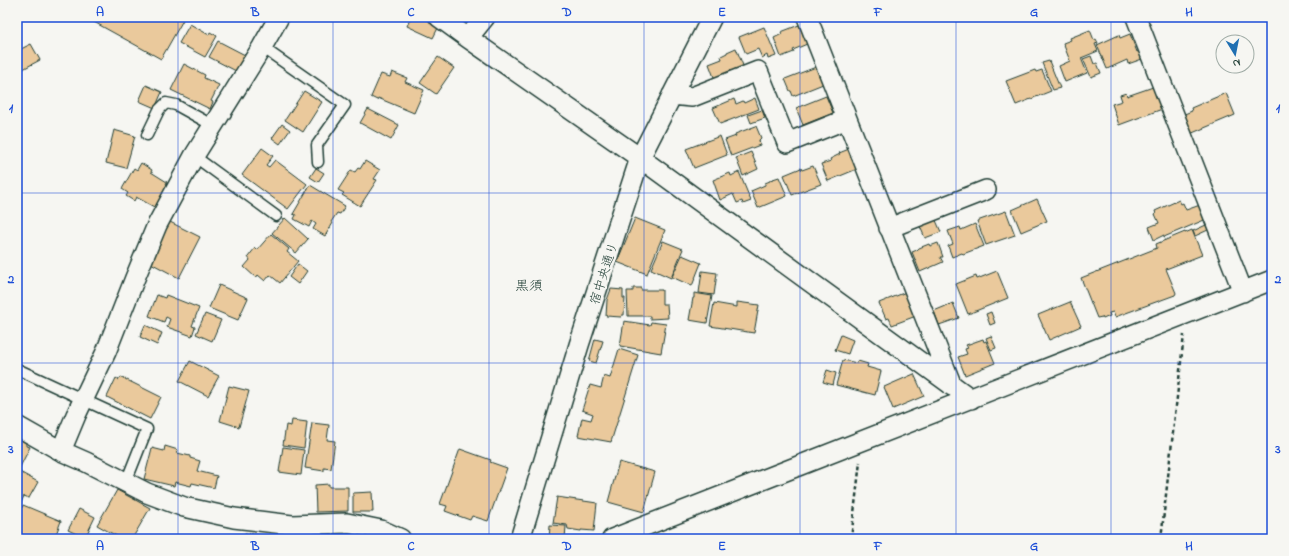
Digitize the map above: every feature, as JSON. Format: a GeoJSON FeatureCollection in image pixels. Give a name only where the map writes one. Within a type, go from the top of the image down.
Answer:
{"type":"FeatureCollection","features":[{"type":"Feature","properties":{"kind":"street"},"geometry":{"type":"LineString","coordinates":[[61,451],[83,399],[106,352],[135,278],[158,225],[212,125],[262,47],[279,17]]}},
{"type":"Feature","properties":{"kind":"street"},"geometry":{"type":"LineString","coordinates":[[439,17],[640,158],[971,399]]}},
{"type":"Feature","properties":{"kind":"street"},"geometry":{"type":"LineString","coordinates":[[468,38],[485,17]]}},
{"type":"Feature","properties":{"kind":"street","name":"宿中央通り"},"geometry":{"type":"LineString","coordinates":[[520,539],[579,345],[640,158],[712,17]]}},
{"type":"Feature","properties":{"kind":"street"},"geometry":{"type":"LineString","coordinates":[[807,17],[952,386]]}},
{"type":"Feature","properties":{"kind":"street"},"geometry":{"type":"LineString","coordinates":[[1136,17],[1243,292]]}},
{"type":"Feature","properties":{"kind":"street"},"geometry":{"type":"LineString","coordinates":[[672,95],[692,97],[758,71],[787,143],[847,119]]}},
{"type":"Feature","properties":{"kind":"street"},"geometry":{"type":"LineString","coordinates":[[889,228],[986,190]]}},
{"type":"Feature","properties":{"kind":"street"},"geometry":{"type":"LineString","coordinates":[[612,539],[1272,280]]}},
{"type":"Feature","properties":{"kind":"street"},"geometry":{"type":"LineString","coordinates":[[17,426],[61,451],[147,493],[184,507],[234,518],[292,525],[347,523],[381,530],[401,539]]}},
{"type":"Feature","properties":{"kind":"lane"},"geometry":{"type":"LineString","coordinates":[[262,47],[344,105],[317,145],[318,162]]}},
{"type":"Feature","properties":{"kind":"lane"},"geometry":{"type":"LineString","coordinates":[[147,135],[159,110],[166,103],[176,105],[212,125]]}},
{"type":"Feature","properties":{"kind":"lane"},"geometry":{"type":"LineString","coordinates":[[194,156],[276,216]]}},
{"type":"Feature","properties":{"kind":"lane"},"geometry":{"type":"LineString","coordinates":[[17,369],[147,429],[126,482]]}},
{"type":"Feature","properties":{"kind":"path"},"geometry":{"type":"LineString","coordinates":[[1161,539],[1185,333],[1180,317]]}},
{"type":"Feature","properties":{"kind":"path"},"geometry":{"type":"LineString","coordinates":[[851,539],[860,461],[858,443]]}},
{"type":"Feature","properties":{"kind":"building"},"geometry":{"type":"Polygon","coordinates":[[[85,17],[179,17],[183,20],[161,59],[85,17]]]}},
{"type":"Feature","properties":{"kind":"building"},"geometry":{"type":"Polygon","coordinates":[[[411,17],[421,17],[439,26],[433,38],[407,26],[411,17]]]}},
{"type":"Feature","properties":{"kind":"building"},"geometry":{"type":"Polygon","coordinates":[[[190,24],[209,35],[210,32],[217,36],[205,57],[179,43],[190,24]]]}},
{"type":"Feature","properties":{"kind":"building"},"geometry":{"type":"Polygon","coordinates":[[[799,25],[807,44],[793,50],[794,52],[781,57],[774,38],[782,34],[781,32],[799,25]]]}},
{"type":"Feature","properties":{"kind":"building"},"geometry":{"type":"Polygon","coordinates":[[[764,27],[776,56],[768,59],[767,55],[762,58],[758,49],[746,54],[739,37],[764,27]]]}},
{"type":"Feature","properties":{"kind":"building"},"geometry":{"type":"Polygon","coordinates":[[[1090,30],[1094,40],[1096,39],[1098,43],[1095,44],[1098,51],[1081,58],[1087,73],[1065,82],[1059,66],[1070,61],[1063,43],[1071,40],[1070,38],[1090,30]]]}},
{"type":"Feature","properties":{"kind":"building"},"geometry":{"type":"Polygon","coordinates":[[[1130,34],[1137,52],[1141,50],[1145,58],[1128,64],[1127,60],[1107,69],[1097,45],[1119,35],[1120,38],[1130,34]]]}},
{"type":"Feature","properties":{"kind":"building"},"geometry":{"type":"Polygon","coordinates":[[[218,41],[245,55],[236,71],[209,57],[218,41]]]}},
{"type":"Feature","properties":{"kind":"building"},"geometry":{"type":"Polygon","coordinates":[[[31,44],[40,60],[23,69],[17,57],[17,51],[31,44]]]}},
{"type":"Feature","properties":{"kind":"building"},"geometry":{"type":"Polygon","coordinates":[[[736,48],[744,68],[715,80],[709,64],[722,59],[721,56],[736,48]]]}},
{"type":"Feature","properties":{"kind":"building"},"geometry":{"type":"Polygon","coordinates":[[[1091,56],[1094,64],[1097,63],[1101,73],[1091,77],[1083,59],[1091,56]]]}},
{"type":"Feature","properties":{"kind":"building"},"geometry":{"type":"Polygon","coordinates":[[[438,57],[454,68],[436,94],[420,83],[438,57]]]}},
{"type":"Feature","properties":{"kind":"building"},"geometry":{"type":"Polygon","coordinates":[[[1049,61],[1060,88],[1053,90],[1042,63],[1049,61]]]}},
{"type":"Feature","properties":{"kind":"building"},"geometry":{"type":"Polygon","coordinates":[[[184,64],[205,75],[204,78],[219,85],[211,101],[213,102],[210,109],[171,90],[184,64]]]}},
{"type":"Feature","properties":{"kind":"building"},"geometry":{"type":"Polygon","coordinates":[[[816,67],[823,84],[793,96],[785,79],[816,67]]]}},
{"type":"Feature","properties":{"kind":"building"},"geometry":{"type":"Polygon","coordinates":[[[1035,70],[1036,72],[1042,70],[1051,91],[1016,105],[1006,81],[1035,70]]]}},
{"type":"Feature","properties":{"kind":"building"},"geometry":{"type":"Polygon","coordinates":[[[392,72],[407,78],[405,82],[424,90],[414,113],[378,98],[377,100],[371,97],[381,74],[390,77],[392,72]]]}},
{"type":"Feature","properties":{"kind":"building"},"geometry":{"type":"Polygon","coordinates":[[[146,85],[162,92],[155,108],[139,101],[146,85]]]}},
{"type":"Feature","properties":{"kind":"building"},"geometry":{"type":"Polygon","coordinates":[[[1156,86],[1165,108],[1119,125],[1112,104],[1122,101],[1120,95],[1126,93],[1127,96],[1156,86]]]}},
{"type":"Feature","properties":{"kind":"building"},"geometry":{"type":"Polygon","coordinates":[[[304,91],[322,102],[303,132],[285,120],[304,91]]]}},
{"type":"Feature","properties":{"kind":"building"},"geometry":{"type":"Polygon","coordinates":[[[1226,93],[1235,115],[1190,134],[1182,115],[1192,111],[1191,108],[1226,93]]]}},
{"type":"Feature","properties":{"kind":"building"},"geometry":{"type":"Polygon","coordinates":[[[826,96],[833,113],[803,125],[796,108],[826,96]]]}},
{"type":"Feature","properties":{"kind":"building"},"geometry":{"type":"Polygon","coordinates":[[[755,98],[759,109],[720,124],[713,108],[734,99],[736,104],[743,101],[744,103],[755,98]]]}},
{"type":"Feature","properties":{"kind":"building"},"geometry":{"type":"Polygon","coordinates":[[[368,109],[399,125],[391,140],[360,123],[368,109]]]}},
{"type":"Feature","properties":{"kind":"building"},"geometry":{"type":"Polygon","coordinates":[[[762,110],[765,118],[751,123],[748,115],[762,110]]]}},
{"type":"Feature","properties":{"kind":"building"},"geometry":{"type":"Polygon","coordinates":[[[282,124],[290,130],[280,144],[272,138],[282,124]]]}},
{"type":"Feature","properties":{"kind":"building"},"geometry":{"type":"Polygon","coordinates":[[[756,126],[761,138],[759,140],[760,145],[731,156],[725,140],[736,136],[735,134],[756,126]]]}},
{"type":"Feature","properties":{"kind":"building"},"geometry":{"type":"Polygon","coordinates":[[[114,130],[135,136],[126,168],[106,163],[114,130]]]}},
{"type":"Feature","properties":{"kind":"building"},"geometry":{"type":"Polygon","coordinates":[[[720,136],[727,155],[694,168],[686,149],[720,136]]]}},
{"type":"Feature","properties":{"kind":"building"},"geometry":{"type":"Polygon","coordinates":[[[262,148],[273,156],[266,165],[269,167],[275,160],[307,184],[288,209],[242,175],[262,148]]]}},
{"type":"Feature","properties":{"kind":"building"},"geometry":{"type":"Polygon","coordinates":[[[849,149],[857,169],[828,181],[821,164],[831,161],[830,159],[840,154],[839,153],[849,149]]]}},
{"type":"Feature","properties":{"kind":"building"},"geometry":{"type":"Polygon","coordinates":[[[751,152],[758,169],[743,176],[736,158],[751,152]]]}},
{"type":"Feature","properties":{"kind":"building"},"geometry":{"type":"Polygon","coordinates":[[[365,161],[380,170],[374,179],[377,180],[360,206],[342,195],[344,193],[338,190],[351,170],[355,172],[358,168],[360,169],[365,161]]]}},
{"type":"Feature","properties":{"kind":"building"},"geometry":{"type":"Polygon","coordinates":[[[141,163],[152,170],[151,172],[167,182],[166,184],[169,186],[156,208],[136,197],[134,201],[126,196],[128,193],[122,189],[134,168],[137,170],[141,163]]]}},
{"type":"Feature","properties":{"kind":"building"},"geometry":{"type":"Polygon","coordinates":[[[813,166],[821,184],[792,195],[784,175],[801,168],[802,170],[813,166]]]}},
{"type":"Feature","properties":{"kind":"building"},"geometry":{"type":"Polygon","coordinates":[[[316,168],[324,173],[318,182],[310,177],[316,168]]]}},
{"type":"Feature","properties":{"kind":"building"},"geometry":{"type":"Polygon","coordinates":[[[739,172],[751,201],[743,204],[742,201],[737,203],[733,194],[720,200],[713,180],[730,173],[731,176],[739,172]]]}},
{"type":"Feature","properties":{"kind":"building"},"geometry":{"type":"Polygon","coordinates":[[[779,177],[787,196],[758,208],[751,191],[765,185],[765,183],[770,180],[779,177]]]}},
{"type":"Feature","properties":{"kind":"building"},"geometry":{"type":"Polygon","coordinates":[[[310,185],[345,206],[340,214],[337,213],[331,222],[333,223],[325,236],[313,229],[316,224],[312,221],[309,227],[294,219],[296,215],[293,214],[310,185]]]}},
{"type":"Feature","properties":{"kind":"building"},"geometry":{"type":"Polygon","coordinates":[[[1037,199],[1047,221],[1021,232],[1012,210],[1037,199]]]}},
{"type":"Feature","properties":{"kind":"building"},"geometry":{"type":"Polygon","coordinates":[[[1179,200],[1181,204],[1183,203],[1186,210],[1203,204],[1209,218],[1154,240],[1149,227],[1159,223],[1155,211],[1179,200]]]}},
{"type":"Feature","properties":{"kind":"building"},"geometry":{"type":"Polygon","coordinates":[[[1006,211],[1015,235],[986,245],[977,221],[1006,211]]]}},
{"type":"Feature","properties":{"kind":"building"},"geometry":{"type":"Polygon","coordinates":[[[285,218],[308,239],[296,253],[272,233],[285,218]]]}},
{"type":"Feature","properties":{"kind":"building"},"geometry":{"type":"Polygon","coordinates":[[[635,218],[665,230],[647,274],[617,262],[635,218]]]}},
{"type":"Feature","properties":{"kind":"building"},"geometry":{"type":"Polygon","coordinates":[[[935,218],[941,232],[925,238],[919,224],[935,218]]]}},
{"type":"Feature","properties":{"kind":"building"},"geometry":{"type":"Polygon","coordinates":[[[168,221],[200,237],[179,278],[147,261],[168,221]]]}},
{"type":"Feature","properties":{"kind":"building"},"geometry":{"type":"Polygon","coordinates":[[[975,224],[984,246],[952,257],[948,246],[953,244],[948,231],[960,227],[961,230],[975,224]]]}},
{"type":"Feature","properties":{"kind":"building"},"geometry":{"type":"Polygon","coordinates":[[[1206,225],[1208,230],[1195,236],[1193,231],[1206,225]]]}},
{"type":"Feature","properties":{"kind":"building"},"geometry":{"type":"Polygon","coordinates":[[[1192,230],[1202,255],[1166,269],[1176,293],[1175,295],[1115,317],[1113,312],[1109,313],[1110,316],[1103,319],[1102,317],[1097,318],[1081,278],[1157,248],[1156,244],[1192,230]]]}},
{"type":"Feature","properties":{"kind":"building"},"geometry":{"type":"Polygon","coordinates":[[[271,234],[289,249],[287,252],[298,261],[280,283],[270,275],[265,281],[258,275],[256,278],[244,267],[250,260],[248,257],[255,248],[257,250],[271,234]]]}},
{"type":"Feature","properties":{"kind":"building"},"geometry":{"type":"Polygon","coordinates":[[[663,241],[683,249],[671,278],[651,269],[663,241]]]}},
{"type":"Feature","properties":{"kind":"building"},"geometry":{"type":"Polygon","coordinates":[[[938,243],[943,257],[940,257],[943,262],[920,272],[912,252],[929,244],[930,246],[938,243]]]}},
{"type":"Feature","properties":{"kind":"building"},"geometry":{"type":"Polygon","coordinates":[[[682,255],[701,263],[692,286],[672,277],[682,255]]]}},
{"type":"Feature","properties":{"kind":"building"},"geometry":{"type":"Polygon","coordinates":[[[298,264],[307,271],[298,284],[289,277],[298,264]]]}},
{"type":"Feature","properties":{"kind":"building"},"geometry":{"type":"Polygon","coordinates":[[[702,271],[717,273],[714,295],[699,293],[702,271]]]}},
{"type":"Feature","properties":{"kind":"building"},"geometry":{"type":"Polygon","coordinates":[[[997,271],[1008,298],[968,314],[956,284],[976,276],[977,279],[997,271]]]}},
{"type":"Feature","properties":{"kind":"building"},"geometry":{"type":"Polygon","coordinates":[[[219,285],[248,298],[238,320],[209,308],[219,285]]]}},
{"type":"Feature","properties":{"kind":"building"},"geometry":{"type":"Polygon","coordinates":[[[633,288],[641,288],[641,290],[662,290],[662,304],[667,304],[668,318],[650,319],[650,316],[628,316],[627,291],[633,291],[633,288]]]}},
{"type":"Feature","properties":{"kind":"building"},"geometry":{"type":"Polygon","coordinates":[[[611,289],[623,290],[623,298],[625,298],[624,315],[621,317],[606,316],[607,300],[611,289]]]}},
{"type":"Feature","properties":{"kind":"building"},"geometry":{"type":"Polygon","coordinates":[[[906,292],[916,316],[892,325],[889,318],[886,319],[879,303],[906,292]]]}},
{"type":"Feature","properties":{"kind":"building"},"geometry":{"type":"Polygon","coordinates":[[[694,293],[712,296],[707,323],[689,320],[694,293]]]}},
{"type":"Feature","properties":{"kind":"building"},"geometry":{"type":"Polygon","coordinates":[[[157,295],[165,298],[166,295],[199,308],[192,326],[195,327],[192,336],[167,327],[170,319],[166,317],[164,322],[149,316],[157,295]]]}},
{"type":"Feature","properties":{"kind":"building"},"geometry":{"type":"Polygon","coordinates":[[[737,302],[759,305],[754,333],[710,326],[714,303],[737,307],[737,302]]]}},
{"type":"Feature","properties":{"kind":"building"},"geometry":{"type":"Polygon","coordinates":[[[1070,302],[1081,326],[1049,340],[1038,315],[1070,302]]]}},
{"type":"Feature","properties":{"kind":"building"},"geometry":{"type":"Polygon","coordinates":[[[953,303],[959,318],[939,325],[934,311],[953,303]]]}},
{"type":"Feature","properties":{"kind":"building"},"geometry":{"type":"Polygon","coordinates":[[[991,312],[995,323],[990,325],[986,314],[991,312]]]}},
{"type":"Feature","properties":{"kind":"building"},"geometry":{"type":"Polygon","coordinates":[[[205,314],[221,320],[212,341],[196,334],[205,314]]]}},
{"type":"Feature","properties":{"kind":"building"},"geometry":{"type":"Polygon","coordinates":[[[624,321],[650,325],[651,322],[666,324],[661,353],[620,346],[624,321]]]}},
{"type":"Feature","properties":{"kind":"building"},"geometry":{"type":"Polygon","coordinates":[[[145,325],[162,333],[157,345],[140,337],[145,325]]]}},
{"type":"Feature","properties":{"kind":"building"},"geometry":{"type":"Polygon","coordinates":[[[841,335],[853,340],[848,354],[835,350],[841,335]]]}},
{"type":"Feature","properties":{"kind":"building"},"geometry":{"type":"Polygon","coordinates":[[[991,336],[996,348],[991,350],[986,338],[991,336]]]}},
{"type":"Feature","properties":{"kind":"building"},"geometry":{"type":"Polygon","coordinates":[[[595,339],[603,341],[596,363],[589,361],[595,339]]]}},
{"type":"Feature","properties":{"kind":"building"},"geometry":{"type":"Polygon","coordinates":[[[983,339],[984,342],[986,341],[995,363],[965,375],[958,357],[967,354],[965,349],[968,348],[966,345],[983,339]]]}},
{"type":"Feature","properties":{"kind":"building"},"geometry":{"type":"Polygon","coordinates":[[[619,349],[638,355],[611,442],[578,436],[582,418],[591,420],[593,414],[582,410],[590,385],[601,388],[604,376],[610,378],[619,349]]]}},
{"type":"Feature","properties":{"kind":"building"},"geometry":{"type":"Polygon","coordinates":[[[843,360],[857,363],[858,361],[868,364],[867,367],[881,371],[875,395],[836,385],[843,360]]]}},
{"type":"Feature","properties":{"kind":"building"},"geometry":{"type":"Polygon","coordinates":[[[190,361],[219,376],[208,396],[179,381],[190,361]]]}},
{"type":"Feature","properties":{"kind":"building"},"geometry":{"type":"Polygon","coordinates":[[[827,370],[836,373],[833,385],[823,382],[827,370]]]}},
{"type":"Feature","properties":{"kind":"building"},"geometry":{"type":"Polygon","coordinates":[[[914,374],[924,396],[893,409],[884,387],[914,374]]]}},
{"type":"Feature","properties":{"kind":"building"},"geometry":{"type":"Polygon","coordinates":[[[121,377],[161,397],[150,419],[107,397],[116,378],[119,380],[121,377]]]}},
{"type":"Feature","properties":{"kind":"building"},"geometry":{"type":"Polygon","coordinates":[[[229,386],[249,391],[239,427],[220,421],[229,386]]]}},
{"type":"Feature","properties":{"kind":"building"},"geometry":{"type":"Polygon","coordinates":[[[292,420],[307,422],[304,448],[283,445],[286,425],[291,426],[292,420]]]}},
{"type":"Feature","properties":{"kind":"building"},"geometry":{"type":"Polygon","coordinates":[[[312,423],[329,425],[327,440],[335,441],[331,469],[324,468],[324,471],[305,468],[312,423]]]}},
{"type":"Feature","properties":{"kind":"building"},"geometry":{"type":"Polygon","coordinates":[[[17,438],[26,443],[26,446],[30,447],[18,471],[38,482],[29,498],[24,496],[17,512],[17,438]]]}},
{"type":"Feature","properties":{"kind":"building"},"geometry":{"type":"Polygon","coordinates":[[[165,446],[178,450],[177,453],[190,456],[190,458],[200,461],[197,471],[217,476],[214,488],[192,483],[191,486],[175,482],[174,486],[144,479],[152,448],[164,451],[165,446]]]}},
{"type":"Feature","properties":{"kind":"building"},"geometry":{"type":"Polygon","coordinates":[[[283,447],[304,450],[301,475],[279,472],[283,447]]]}},
{"type":"Feature","properties":{"kind":"building"},"geometry":{"type":"Polygon","coordinates":[[[460,449],[491,460],[490,462],[507,468],[488,521],[472,516],[470,520],[445,511],[447,506],[440,504],[460,449]]]}},
{"type":"Feature","properties":{"kind":"building"},"geometry":{"type":"Polygon","coordinates":[[[619,462],[655,472],[644,512],[608,502],[619,462]]]}},
{"type":"Feature","properties":{"kind":"building"},"geometry":{"type":"Polygon","coordinates":[[[329,484],[329,487],[348,487],[348,511],[316,512],[315,485],[329,484]]]}},
{"type":"Feature","properties":{"kind":"building"},"geometry":{"type":"Polygon","coordinates":[[[117,490],[150,508],[132,539],[122,539],[97,525],[117,490]]]}},
{"type":"Feature","properties":{"kind":"building"},"geometry":{"type":"Polygon","coordinates":[[[372,492],[373,512],[353,512],[353,493],[372,492]]]}},
{"type":"Feature","properties":{"kind":"building"},"geometry":{"type":"Polygon","coordinates":[[[557,497],[597,503],[594,531],[568,529],[567,525],[553,523],[557,497]]]}},
{"type":"Feature","properties":{"kind":"building"},"geometry":{"type":"Polygon","coordinates":[[[23,505],[61,521],[55,537],[58,539],[32,539],[17,535],[17,519],[23,505]]]}},
{"type":"Feature","properties":{"kind":"building"},"geometry":{"type":"Polygon","coordinates":[[[79,509],[95,517],[85,538],[68,530],[79,509]]]}},
{"type":"Feature","properties":{"kind":"building"},"geometry":{"type":"Polygon","coordinates":[[[550,525],[566,526],[565,539],[549,539],[550,525]]]}},
{"type":"Feature","properties":{"kind":"building"},"geometry":{"type":"Polygon","coordinates":[[[245,533],[266,536],[265,539],[244,539],[245,533]]]}},
{"type":"Feature","properties":{"kind":"district","name":"黒須"},"geometry":{"type":"Point","coordinates":[529,285]}}]}
